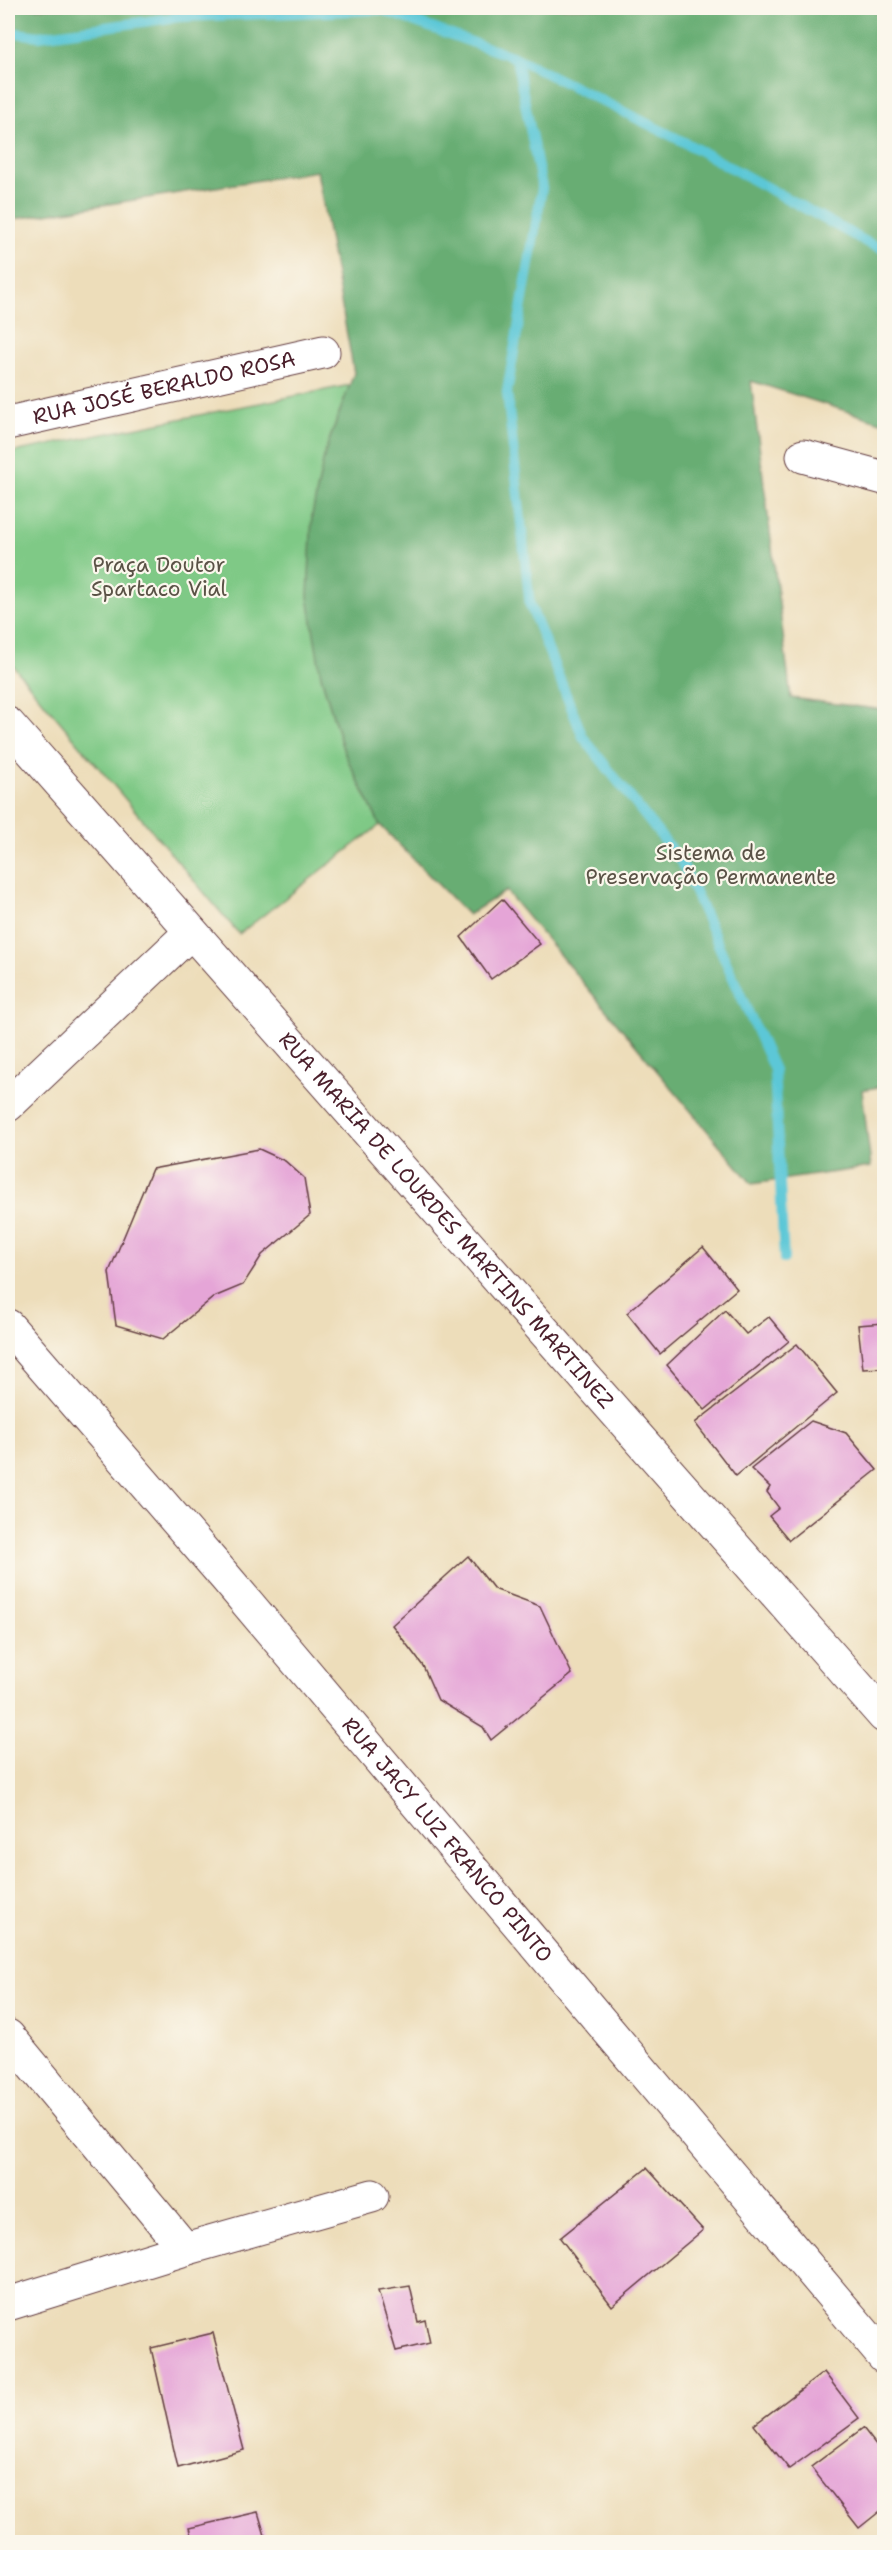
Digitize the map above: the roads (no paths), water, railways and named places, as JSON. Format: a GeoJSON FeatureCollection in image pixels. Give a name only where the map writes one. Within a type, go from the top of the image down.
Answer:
{"type":"FeatureCollection","features":[{"type":"Feature","properties":{"kind":"street","name":"RUA JOSÉ BERALDO ROSA"},"geometry":{"type":"LineString","coordinates":[[8,423],[323,352]]}},
{"type":"Feature","properties":{"kind":"street"},"geometry":{"type":"LineString","coordinates":[[803,456],[885,478]]}},
{"type":"Feature","properties":{"kind":"street","name":"RUA MARIA DE LOURDES MARTINS MARTINEZ"},"geometry":{"type":"LineString","coordinates":[[8,724],[885,1716]]}},
{"type":"Feature","properties":{"kind":"street"},"geometry":{"type":"LineString","coordinates":[[8,1105],[191,932]]}},
{"type":"Feature","properties":{"kind":"street","name":"RUA JACY LUZ FRANCO PINTO"},"geometry":{"type":"LineString","coordinates":[[8,1326],[235,1588],[885,2357]]}},
{"type":"Feature","properties":{"kind":"street"},"geometry":{"type":"LineString","coordinates":[[8,2036],[185,2249]]}},
{"type":"Feature","properties":{"kind":"street"},"geometry":{"type":"LineString","coordinates":[[8,2304],[185,2249],[372,2196]]}},
{"type":"Feature","properties":{"kind":"waterway"},"geometry":{"type":"LineString","coordinates":[[8,32],[39,36],[179,17],[382,10],[516,58],[684,142],[870,244],[884,249]]}},
{"type":"Feature","properties":{"kind":"waterway"},"geometry":{"type":"LineString","coordinates":[[516,58],[542,188],[507,392],[530,605],[583,737],[682,863],[774,1070],[784,1259]]}},
{"type":"Feature","properties":{"kind":"park label","name":"Praça Doutor Spartaco Vial"},"geometry":{"type":"Point","coordinates":[159,577]}},
{"type":"Feature","properties":{"kind":"park label","name":"Sistema de Preservação Permanente"},"geometry":{"type":"Point","coordinates":[711,865]}}]}
